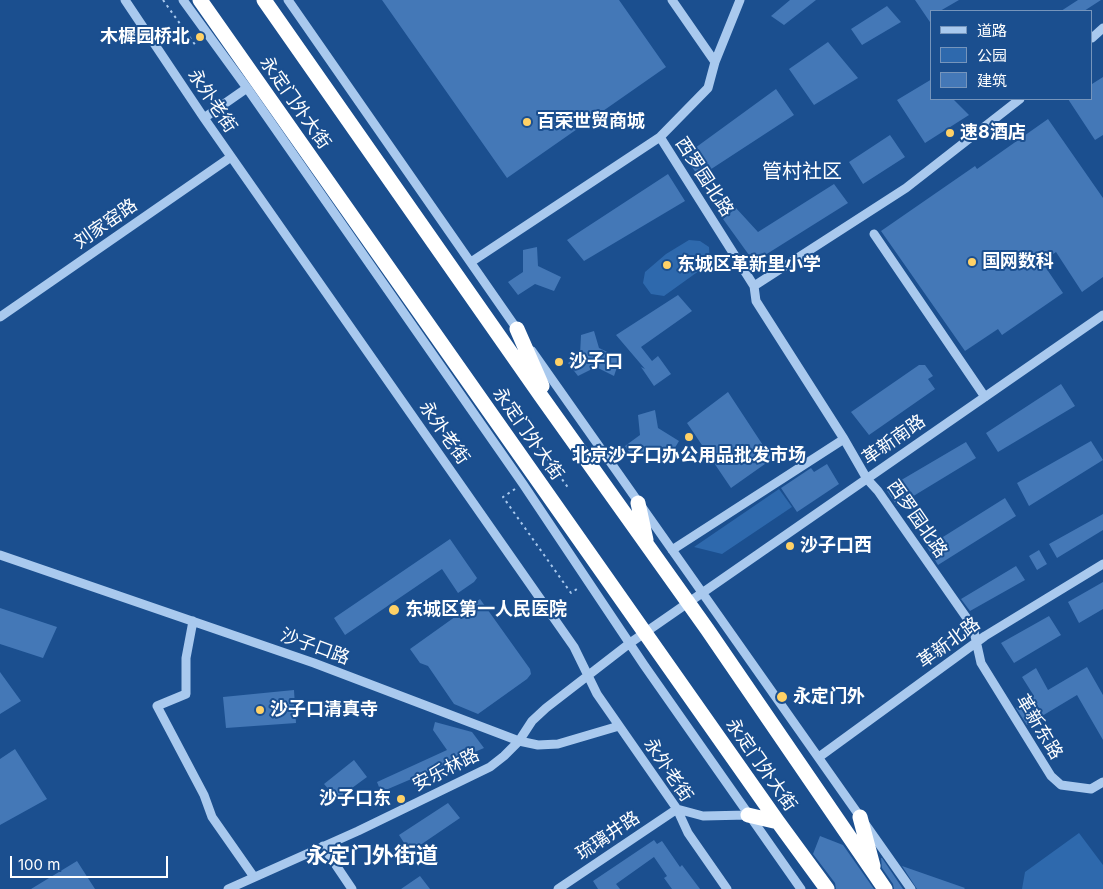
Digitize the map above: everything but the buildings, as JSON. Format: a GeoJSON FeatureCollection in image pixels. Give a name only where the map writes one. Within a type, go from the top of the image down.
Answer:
{"type":"FeatureCollection","features":[{"type":"Feature","properties":{"kind":"highway","name":"永定门外大街"},"geometry":{"type":"LineString","coordinates":[[200,0],[827,889]]}},
{"type":"Feature","properties":{"kind":"highway","name":"永定门外大街"},"geometry":{"type":"LineString","coordinates":[[264,0],[688,603],[880,883]]}},
{"type":"Feature","properties":{"kind":"highway"},"geometry":{"type":"LineString","coordinates":[[518,329],[553,413]]}},
{"type":"Feature","properties":{"kind":"highway"},"geometry":{"type":"LineString","coordinates":[[638,503],[648,546]]}},
{"type":"Feature","properties":{"kind":"highway"},"geometry":{"type":"LineString","coordinates":[[748,815],[778,822]]}},
{"type":"Feature","properties":{"kind":"highway"},"geometry":{"type":"LineString","coordinates":[[860,817],[880,883]]}},
{"type":"Feature","properties":{"kind":"street","name":"永外老街"},"geometry":{"type":"LineString","coordinates":[[126,0],[231,157],[574,647],[597,694],[677,809],[688,833],[727,889]]}},
{"type":"Feature","properties":{"kind":"street","name":"永定门外大街"},"geometry":{"type":"LineString","coordinates":[[183,0],[247,88],[523,484],[748,815],[801,889]]}},
{"type":"Feature","properties":{"kind":"street"},"geometry":{"type":"LineString","coordinates":[[288,0],[638,503],[704,592],[911,889]]}},
{"type":"Feature","properties":{"kind":"street"},"geometry":{"type":"LineString","coordinates":[[672,0],[715,62]]}},
{"type":"Feature","properties":{"kind":"street"},"geometry":{"type":"LineString","coordinates":[[471,262],[660,137],[708,88],[715,62],[740,0]]}},
{"type":"Feature","properties":{"kind":"street"},"geometry":{"type":"LineString","coordinates":[[1093,37],[1103,28]]}},
{"type":"Feature","properties":{"kind":"street"},"geometry":{"type":"LineString","coordinates":[[204,118],[247,88]]}},
{"type":"Feature","properties":{"kind":"street"},"geometry":{"type":"LineString","coordinates":[[754,286],[906,188],[1019,100]]}},
{"type":"Feature","properties":{"kind":"street","name":"西罗园北路"},"geometry":{"type":"LineString","coordinates":[[660,137],[754,286],[756,301],[844,439],[867,479],[878,491],[973,627],[976,643]]}},
{"type":"Feature","properties":{"kind":"street","name":"刘家窑路"},"geometry":{"type":"LineString","coordinates":[[0,317],[231,157]]}},
{"type":"Feature","properties":{"kind":"street"},"geometry":{"type":"LineString","coordinates":[[874,234],[985,397]]}},
{"type":"Feature","properties":{"kind":"street","name":"革新南路"},"geometry":{"type":"LineString","coordinates":[[688,603],[1103,315]]}},
{"type":"Feature","properties":{"kind":"street"},"geometry":{"type":"LineString","coordinates":[[672,550],[844,439]]}},
{"type":"Feature","properties":{"kind":"street","name":"沙子口路"},"geometry":{"type":"LineString","coordinates":[[0,555],[314,663],[519,741],[538,745],[558,744],[619,726]]}},
{"type":"Feature","properties":{"kind":"street","name":"革新北路"},"geometry":{"type":"LineString","coordinates":[[819,757],[976,643],[1103,564]]}},
{"type":"Feature","properties":{"kind":"street","name":"安乐林路"},"geometry":{"type":"LineString","coordinates":[[228,889],[404,809],[490,767],[519,741],[532,721],[588,674],[688,603]]}},
{"type":"Feature","properties":{"kind":"street"},"geometry":{"type":"LineString","coordinates":[[193,621],[186,658],[186,694],[157,706],[204,795],[212,817],[254,877]]}},
{"type":"Feature","properties":{"kind":"street","name":"革新东路"},"geometry":{"type":"LineString","coordinates":[[976,643],[981,663],[1051,776],[1061,785],[1092,789],[1103,782]]}},
{"type":"Feature","properties":{"kind":"street"},"geometry":{"type":"LineString","coordinates":[[677,809],[703,816],[748,815]]}},
{"type":"Feature","properties":{"kind":"street","name":"琉璃井路"},"geometry":{"type":"LineString","coordinates":[[558,889],[677,809]]}},
{"type":"Feature","properties":{"kind":"street"},"geometry":{"type":"LineString","coordinates":[[323,846],[352,889]]}},
{"type":"Feature","properties":{"kind":"path"},"geometry":{"type":"LineString","coordinates":[[163,0],[196,46]]}},
{"type":"Feature","properties":{"kind":"path"},"geometry":{"type":"LineString","coordinates":[[532,437],[569,489]]}},
{"type":"Feature","properties":{"kind":"path"},"geometry":{"type":"LineString","coordinates":[[523,484],[503,497],[571,593]]}},
{"type":"Feature","properties":{"kind":"green space"},"geometry":{"type":"Polygon","coordinates":[[[689,240],[700,241],[709,247],[710,263],[664,296],[651,294],[643,283],[645,272],[666,254],[689,240]]]}},
{"type":"Feature","properties":{"kind":"green space"},"geometry":{"type":"Polygon","coordinates":[[[779,489],[792,507],[722,554],[694,547],[779,489]]]}},
{"type":"Feature","properties":{"kind":"green space"},"geometry":{"type":"Polygon","coordinates":[[[1079,833],[1103,865],[1103,889],[1022,889],[1025,872],[1079,833]]]}},
{"type":"Feature","properties":{"kind":"place","name":"木樨园桥北"},"geometry":{"type":"Point","coordinates":[200,37]}},
{"type":"Feature","properties":{"kind":"place","name":"百荣世贸商城"},"geometry":{"type":"Point","coordinates":[527,122]}},
{"type":"Feature","properties":{"kind":"place","name":"速8酒店"},"geometry":{"type":"Point","coordinates":[950,133]}},
{"type":"Feature","properties":{"kind":"place","name":"国网数科"},"geometry":{"type":"Point","coordinates":[972,262]}},
{"type":"Feature","properties":{"kind":"place","name":"东城区革新里小学"},"geometry":{"type":"Point","coordinates":[667,265]}},
{"type":"Feature","properties":{"kind":"place","name":"沙子口"},"geometry":{"type":"Point","coordinates":[559,362]}},
{"type":"Feature","properties":{"kind":"place","name":"北京沙子口办公用品批发市场"},"geometry":{"type":"Point","coordinates":[689,437]}},
{"type":"Feature","properties":{"kind":"place","name":"沙子口西"},"geometry":{"type":"Point","coordinates":[790,546]}},
{"type":"Feature","properties":{"kind":"place","name":"东城区第一人民医院"},"geometry":{"type":"Point","coordinates":[394,610]}},
{"type":"Feature","properties":{"kind":"place","name":"永定门外"},"geometry":{"type":"Point","coordinates":[782,697]}},
{"type":"Feature","properties":{"kind":"place","name":"沙子口清真寺"},"geometry":{"type":"Point","coordinates":[260,710]}},
{"type":"Feature","properties":{"kind":"place","name":"沙子口东"},"geometry":{"type":"Point","coordinates":[401,799]}},
{"type":"Feature","properties":{"kind":"district","name":"管村社区"},"geometry":{"type":"Point","coordinates":[802,172]}},
{"type":"Feature","properties":{"kind":"district","name":"永定门外街道"},"geometry":{"type":"Point","coordinates":[372,856]}}]}
